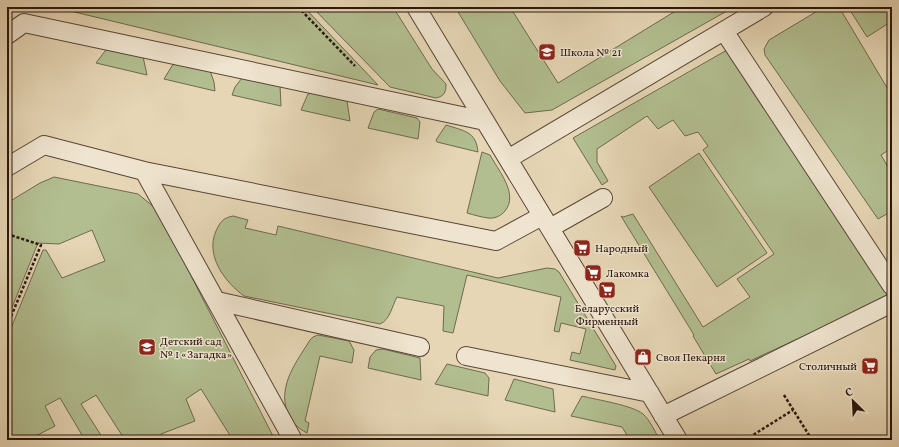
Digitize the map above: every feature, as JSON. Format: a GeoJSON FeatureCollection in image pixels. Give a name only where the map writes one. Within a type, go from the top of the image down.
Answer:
{"type":"FeatureCollection","features":[{"type":"Feature","properties":{"kind":"lane"},"geometry":{"type":"LineString","coordinates":[[416,7],[678,440]]}},
{"type":"Feature","properties":{"kind":"lane"},"geometry":{"type":"LineString","coordinates":[[508,159],[764,7]]}},
{"type":"Feature","properties":{"kind":"lane"},"geometry":{"type":"LineString","coordinates":[[7,34],[24,23],[485,121]]}},
{"type":"Feature","properties":{"kind":"lane"},"geometry":{"type":"LineString","coordinates":[[724,31],[892,286]]}},
{"type":"Feature","properties":{"kind":"lane"},"geometry":{"type":"LineString","coordinates":[[7,167],[44,145],[144,171],[496,241],[603,198]]}},
{"type":"Feature","properties":{"kind":"lane"},"geometry":{"type":"LineString","coordinates":[[144,171],[293,440]]}},
{"type":"Feature","properties":{"kind":"lane"},"geometry":{"type":"LineString","coordinates":[[217,301],[420,347]]}},
{"type":"Feature","properties":{"kind":"lane"},"geometry":{"type":"LineString","coordinates":[[664,416],[892,303]]}},
{"type":"Feature","properties":{"kind":"lane"},"geometry":{"type":"LineString","coordinates":[[466,356],[650,393]]}},
{"type":"Feature","properties":{"kind":"path"},"geometry":{"type":"LineString","coordinates":[[298,7],[357,68]]}},
{"type":"Feature","properties":{"kind":"path"},"geometry":{"type":"LineString","coordinates":[[7,234],[41,245],[7,326]]}},
{"type":"Feature","properties":{"kind":"path"},"geometry":{"type":"LineString","coordinates":[[784,394],[812,440]]}},
{"type":"Feature","properties":{"kind":"path"},"geometry":{"type":"LineString","coordinates":[[745,440],[793,410]]}},
{"type":"Feature","properties":{"kind":"green space"},"geometry":{"type":"Polygon","coordinates":[[[62,7],[304,7],[378,85],[62,9],[62,7]]]}},
{"type":"Feature","properties":{"kind":"green space"},"geometry":{"type":"Polygon","coordinates":[[[312,7],[393,7],[432,69],[446,84],[444,94],[436,98],[390,87],[312,7]]]}},
{"type":"Feature","properties":{"kind":"green space"},"geometry":{"type":"Polygon","coordinates":[[[455,7],[510,7],[558,83],[682,7],[734,7],[552,110],[525,113],[500,81],[455,7]]]}},
{"type":"Feature","properties":{"kind":"green space"},"geometry":{"type":"Polygon","coordinates":[[[824,7],[839,7],[892,96],[892,148],[881,155],[892,174],[892,211],[878,219],[765,55],[764,49],[769,40],[824,7]]]}},
{"type":"Feature","properties":{"kind":"green space"},"geometry":{"type":"Polygon","coordinates":[[[848,7],[892,7],[892,21],[867,37],[848,7]]]}},
{"type":"Feature","properties":{"kind":"green space"},"geometry":{"type":"Polygon","coordinates":[[[109,47],[142,52],[147,75],[96,63],[109,47]]]}},
{"type":"Feature","properties":{"kind":"green space"},"geometry":{"type":"Polygon","coordinates":[[[727,50],[889,293],[883,299],[750,361],[749,359],[716,374],[693,336],[694,335],[621,216],[623,217],[633,214],[703,327],[750,297],[737,279],[774,254],[703,150],[708,146],[698,132],[685,136],[673,120],[658,129],[647,116],[597,149],[597,162],[608,181],[602,185],[573,138],[727,50]]]}},
{"type":"Feature","properties":{"kind":"green space"},"geometry":{"type":"Polygon","coordinates":[[[175,61],[209,68],[214,82],[215,91],[164,79],[175,61]]]}},
{"type":"Feature","properties":{"kind":"green space"},"geometry":{"type":"Polygon","coordinates":[[[242,78],[280,85],[281,106],[232,95],[235,87],[242,78]]]}},
{"type":"Feature","properties":{"kind":"green space"},"geometry":{"type":"Polygon","coordinates":[[[313,93],[347,101],[350,121],[301,110],[308,94],[313,93]]]}},
{"type":"Feature","properties":{"kind":"green space"},"geometry":{"type":"Polygon","coordinates":[[[378,109],[417,118],[420,122],[418,139],[368,128],[374,112],[378,109]]]}},
{"type":"Feature","properties":{"kind":"green space"},"geometry":{"type":"Polygon","coordinates":[[[446,125],[464,131],[472,136],[477,145],[478,152],[437,142],[436,140],[446,125]]]}},
{"type":"Feature","properties":{"kind":"green space"},"geometry":{"type":"Polygon","coordinates":[[[482,152],[490,155],[509,190],[509,204],[503,213],[495,218],[488,218],[467,213],[482,152]]]}},
{"type":"Feature","properties":{"kind":"green space"},"geometry":{"type":"Polygon","coordinates":[[[699,153],[767,253],[717,287],[649,187],[699,153]]]}},
{"type":"Feature","properties":{"kind":"green space"},"geometry":{"type":"Polygon","coordinates":[[[54,177],[138,194],[154,207],[160,215],[275,440],[227,440],[231,437],[201,389],[186,399],[195,421],[161,434],[163,440],[125,440],[96,395],[81,404],[104,440],[85,440],[60,398],[45,406],[55,426],[28,440],[7,440],[7,338],[43,250],[46,250],[62,278],[105,261],[92,230],[59,244],[38,243],[7,320],[7,203],[40,183],[54,177]]]}},
{"type":"Feature","properties":{"kind":"green space"},"geometry":{"type":"Polygon","coordinates":[[[233,216],[248,220],[245,228],[276,235],[278,226],[498,278],[547,268],[555,269],[559,272],[616,366],[615,370],[570,360],[572,352],[580,354],[586,329],[561,323],[559,332],[554,331],[561,297],[467,275],[453,333],[443,331],[444,306],[397,297],[388,316],[380,324],[244,296],[224,276],[215,259],[213,250],[213,240],[219,225],[224,219],[233,216]]]}},
{"type":"Feature","properties":{"kind":"green space"},"geometry":{"type":"Polygon","coordinates":[[[318,335],[349,341],[354,350],[352,363],[320,356],[305,421],[309,423],[307,433],[292,421],[287,411],[285,392],[290,374],[295,365],[310,340],[318,335]]]}},
{"type":"Feature","properties":{"kind":"green space"},"geometry":{"type":"Polygon","coordinates":[[[383,349],[420,358],[421,380],[368,368],[370,357],[376,350],[383,349]]]}},
{"type":"Feature","properties":{"kind":"green space"},"geometry":{"type":"Polygon","coordinates":[[[447,364],[485,373],[489,378],[488,396],[435,384],[447,364]]]}},
{"type":"Feature","properties":{"kind":"green space"},"geometry":{"type":"Polygon","coordinates":[[[514,379],[553,389],[555,412],[505,400],[514,379]]]}},
{"type":"Feature","properties":{"kind":"green space"},"geometry":{"type":"Polygon","coordinates":[[[582,396],[623,405],[638,411],[648,419],[660,440],[630,440],[622,427],[571,416],[582,396]]]}},
{"type":"Feature","properties":{"kind":"place","name":"Школа № 21"},"geometry":{"type":"Point","coordinates":[547,52]}},
{"type":"Feature","properties":{"kind":"place","name":"Народный"},"geometry":{"type":"Point","coordinates":[582,248]}},
{"type":"Feature","properties":{"kind":"place","name":"Лакомка"},"geometry":{"type":"Point","coordinates":[593,273]}},
{"type":"Feature","properties":{"kind":"place","name":"Беларусский Фирменный"},"geometry":{"type":"Point","coordinates":[607,290]}},
{"type":"Feature","properties":{"kind":"place","name":"Детский сад № 1 «Загадка»"},"geometry":{"type":"Point","coordinates":[147,347]}},
{"type":"Feature","properties":{"kind":"place","name":"Своя Пекарня"},"geometry":{"type":"Point","coordinates":[643,357]}},
{"type":"Feature","properties":{"kind":"place","name":"Столичный"},"geometry":{"type":"Point","coordinates":[870,366]}}]}
